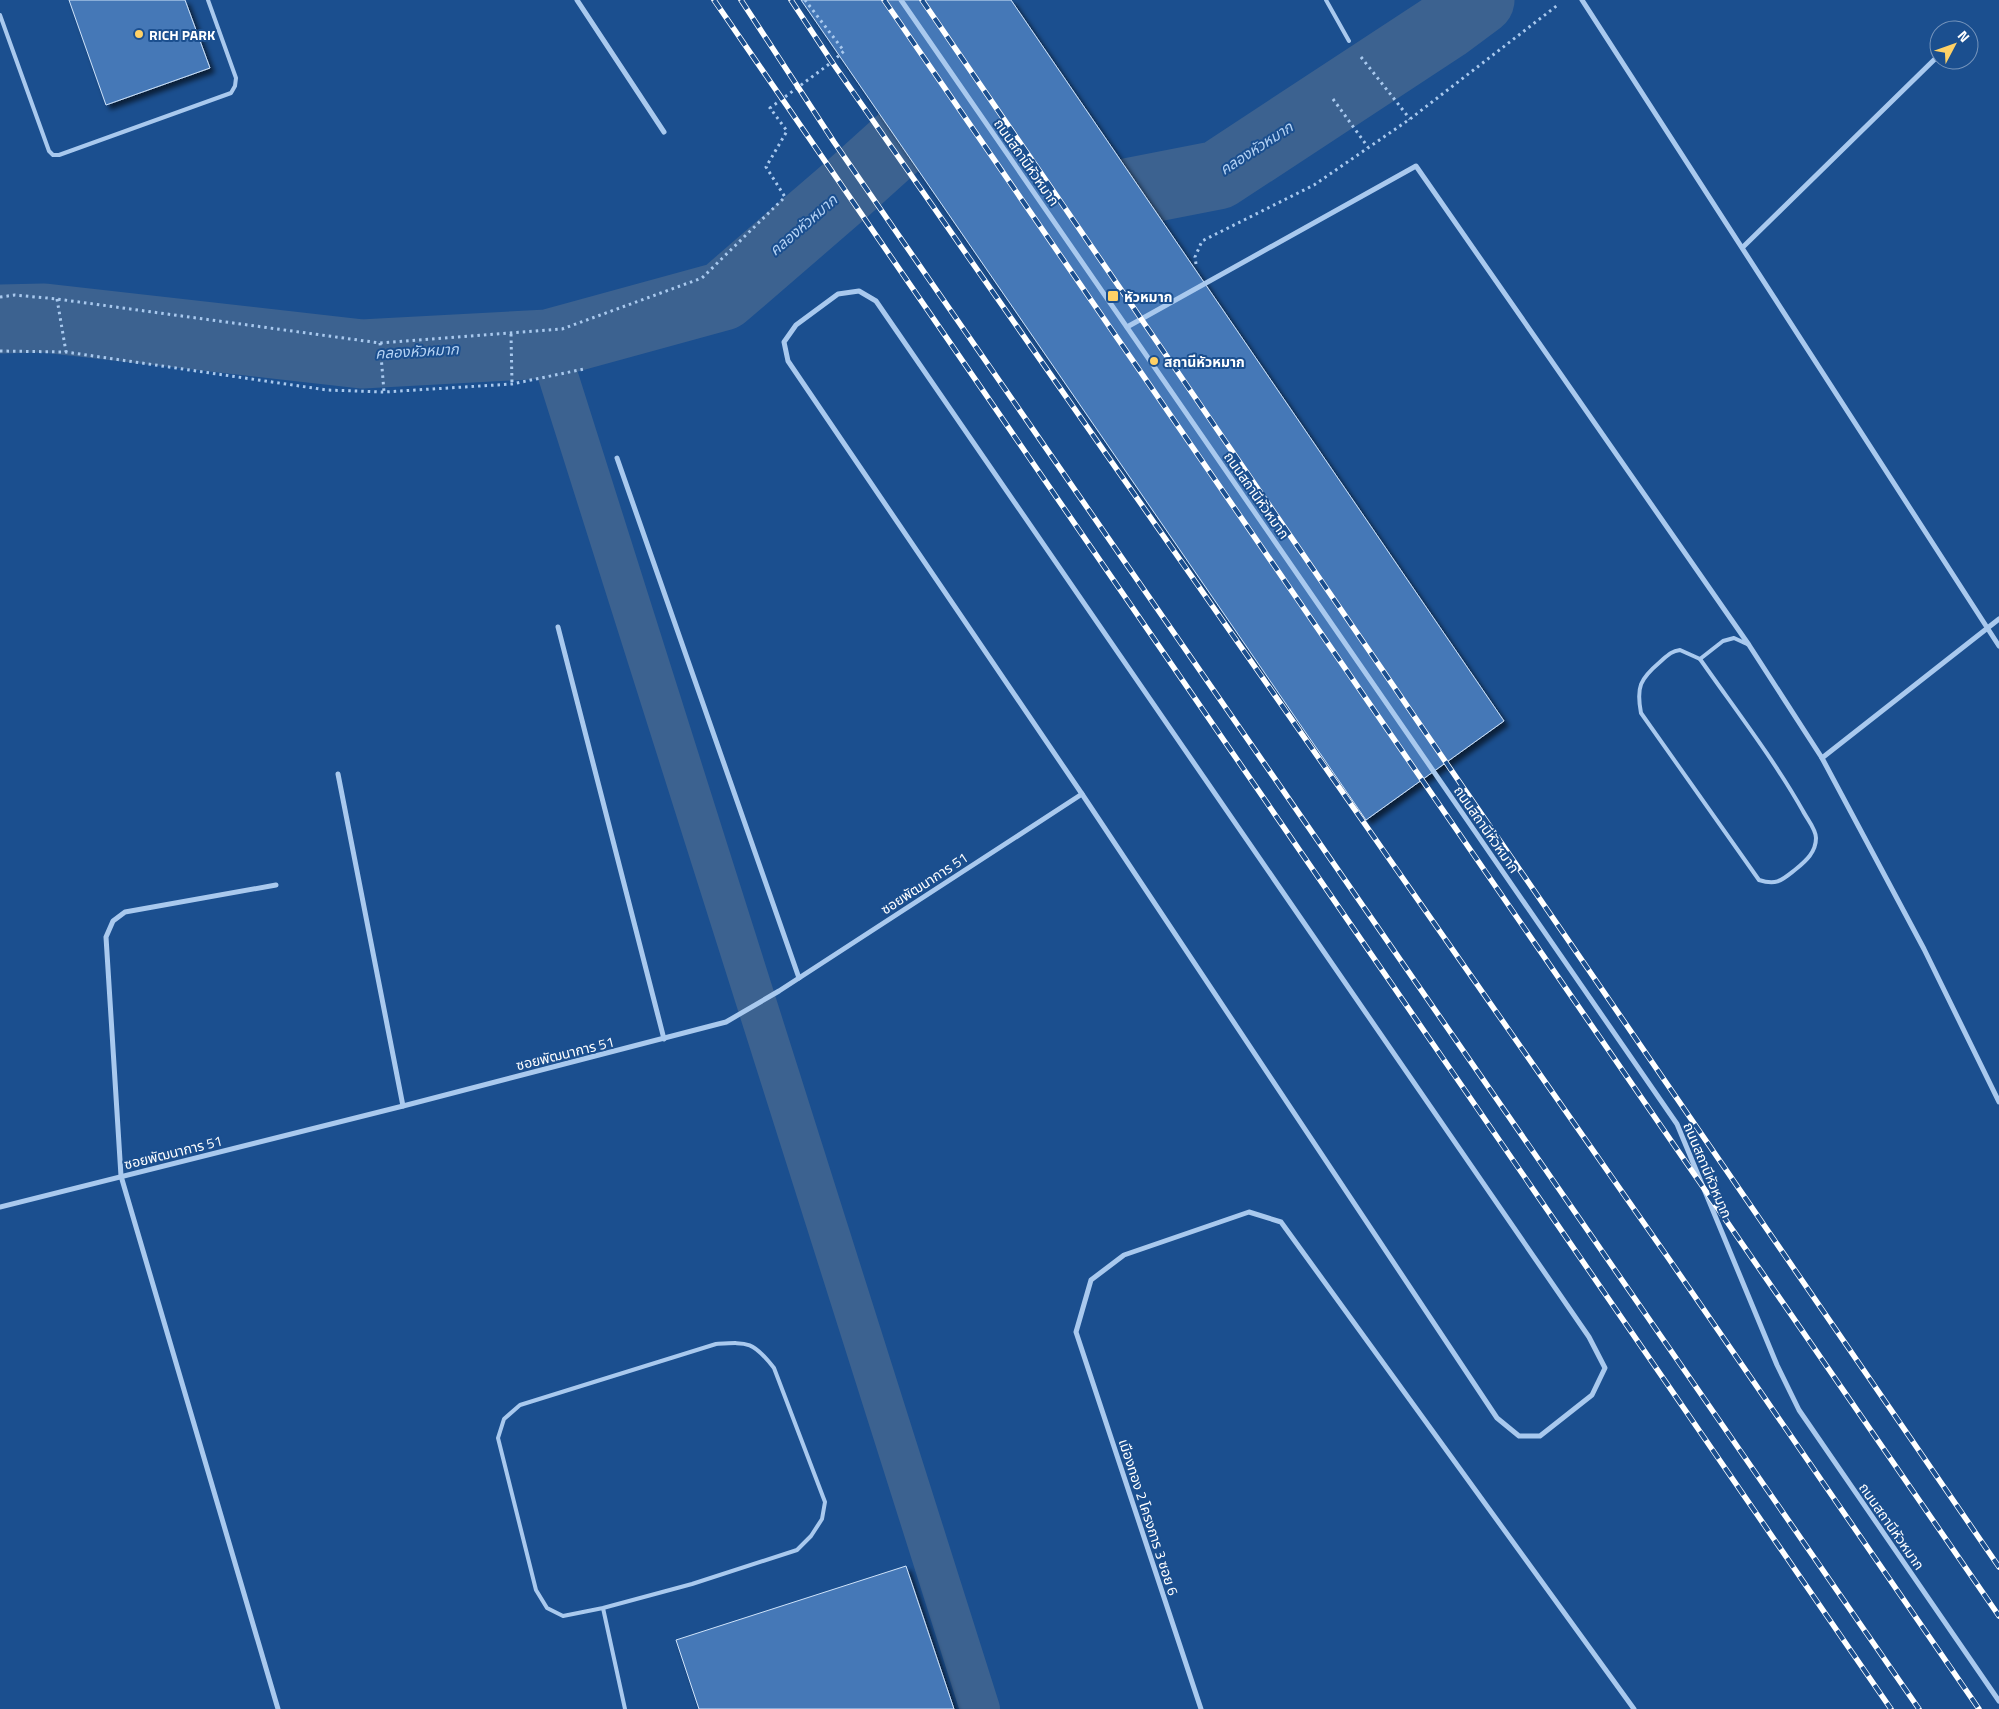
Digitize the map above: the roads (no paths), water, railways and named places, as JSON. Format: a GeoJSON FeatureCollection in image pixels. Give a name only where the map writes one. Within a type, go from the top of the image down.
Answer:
{"type":"FeatureCollection","features":[{"type":"Feature","properties":{"kind":"street"},"geometry":{"type":"LineString","coordinates":[[577,0],[664,132]]}},
{"type":"Feature","properties":{"kind":"street","name":"ถนนสถานีหัวหมาก"},"geometry":{"type":"LineString","coordinates":[[901,0],[1677,1124],[1777,1365],[1799,1410],[1999,1701]]}},
{"type":"Feature","properties":{"kind":"street"},"geometry":{"type":"LineString","coordinates":[[1582,0],[1743,247],[1986,629],[1999,646]]}},
{"type":"Feature","properties":{"kind":"street"},"geometry":{"type":"LineString","coordinates":[[1743,247],[1929,65]]}},
{"type":"Feature","properties":{"kind":"street"},"geometry":{"type":"LineString","coordinates":[[1127,327],[1416,166],[1749,645],[1822,758],[1924,949],[1999,1102]]}},
{"type":"Feature","properties":{"kind":"street"},"geometry":{"type":"LineString","coordinates":[[859,291],[876,301],[1583,1329],[1605,1368],[1592,1395],[1540,1436],[1519,1436],[1497,1418],[1082,794],[788,361],[784,342],[796,325],[838,294],[859,291]]}},
{"type":"Feature","properties":{"kind":"street"},"geometry":{"type":"LineString","coordinates":[[617,458],[799,978]]}},
{"type":"Feature","properties":{"kind":"street"},"geometry":{"type":"LineString","coordinates":[[1822,758],[1999,620]]}},
{"type":"Feature","properties":{"kind":"street"},"geometry":{"type":"LineString","coordinates":[[558,627],[664,1039]]}},
{"type":"Feature","properties":{"kind":"street"},"geometry":{"type":"LineString","coordinates":[[338,774],[403,1106]]}},
{"type":"Feature","properties":{"kind":"street","name":"ซอยพัฒนาการ 51"},"geometry":{"type":"LineString","coordinates":[[0,1206],[403,1106],[726,1022],[779,991],[1082,794]]}},
{"type":"Feature","properties":{"kind":"street"},"geometry":{"type":"LineString","coordinates":[[276,885],[125,912],[113,921],[106,937],[121,1176],[278,1709]]}},
{"type":"Feature","properties":{"kind":"street","name":"เมืองทอง 2 โครงการ 3 ซอย 6"},"geometry":{"type":"LineString","coordinates":[[1201,1709],[1076,1332],[1091,1280],[1124,1255],[1249,1212],[1281,1222],[1634,1709]]}},
{"type":"Feature","properties":{"kind":"lane"},"geometry":{"type":"LineString","coordinates":[[0,15],[49,152],[53,155],[59,155],[231,93],[235,86],[236,78],[208,0]]}},
{"type":"Feature","properties":{"kind":"lane"},"geometry":{"type":"LineString","coordinates":[[1326,0],[1349,41]]}},
{"type":"Feature","properties":{"kind":"lane"},"geometry":{"type":"LineString","coordinates":[[1700,659],[1723,641],[1734,638],[1749,645]]}},
{"type":"Feature","properties":{"kind":"lane"},"geometry":{"type":"LineString","coordinates":[[1680,650],[1700,659],[1788,785],[1816,837],[1814,851],[1803,864],[1782,880],[1771,884],[1759,880],[1641,714],[1638,696],[1644,675],[1672,651],[1680,650]]}},
{"type":"Feature","properties":{"kind":"lane"},"geometry":{"type":"LineString","coordinates":[[744,1343],[762,1352],[774,1368],[825,1502],[822,1519],[811,1536],[797,1550],[692,1584],[603,1608],[563,1616],[547,1608],[536,1590],[498,1438],[504,1419],[520,1405],[716,1344],[744,1343]]}},
{"type":"Feature","properties":{"kind":"lane"},"geometry":{"type":"LineString","coordinates":[[603,1608],[625,1709]]}},
{"type":"Feature","properties":{"kind":"waterway","name":"คลองหัวหมาก"},"geometry":{"type":"LineString","coordinates":[[1060,169],[1090,200],[1218,175],[1445,26],[1480,0]]}},
{"type":"Feature","properties":{"kind":"waterway","name":"คลองหัวหมาก"},"geometry":{"type":"LineString","coordinates":[[0,319],[44,318],[362,354],[548,344],[723,296],[847,189],[970,78]]}},
{"type":"Feature","properties":{"kind":"waterway"},"geometry":{"type":"LineString","coordinates":[[548,344],[980,1709]]}},
{"type":"Feature","properties":{"kind":"railway"},"geometry":{"type":"LineString","coordinates":[[714,0],[1891,1709]]}},
{"type":"Feature","properties":{"kind":"railway"},"geometry":{"type":"LineString","coordinates":[[741,0],[834,142],[1919,1709]]}},
{"type":"Feature","properties":{"kind":"railway"},"geometry":{"type":"LineString","coordinates":[[791,0],[832,62],[1669,1259],[1979,1709]]}},
{"type":"Feature","properties":{"kind":"railway"},"geometry":{"type":"LineString","coordinates":[[884,0],[1999,1616]]}},
{"type":"Feature","properties":{"kind":"railway"},"geometry":{"type":"LineString","coordinates":[[922,0],[1999,1567]]}},
{"type":"Feature","properties":{"kind":"place","name":"RICH PARK"},"geometry":{"type":"Point","coordinates":[139,34]}},
{"type":"Feature","properties":{"kind":"place","name":"หัวหมาก"},"geometry":{"type":"Point","coordinates":[1113,296]}},
{"type":"Feature","properties":{"kind":"place","name":"สถานีหัวหมาก"},"geometry":{"type":"Point","coordinates":[1154,361]}}]}
